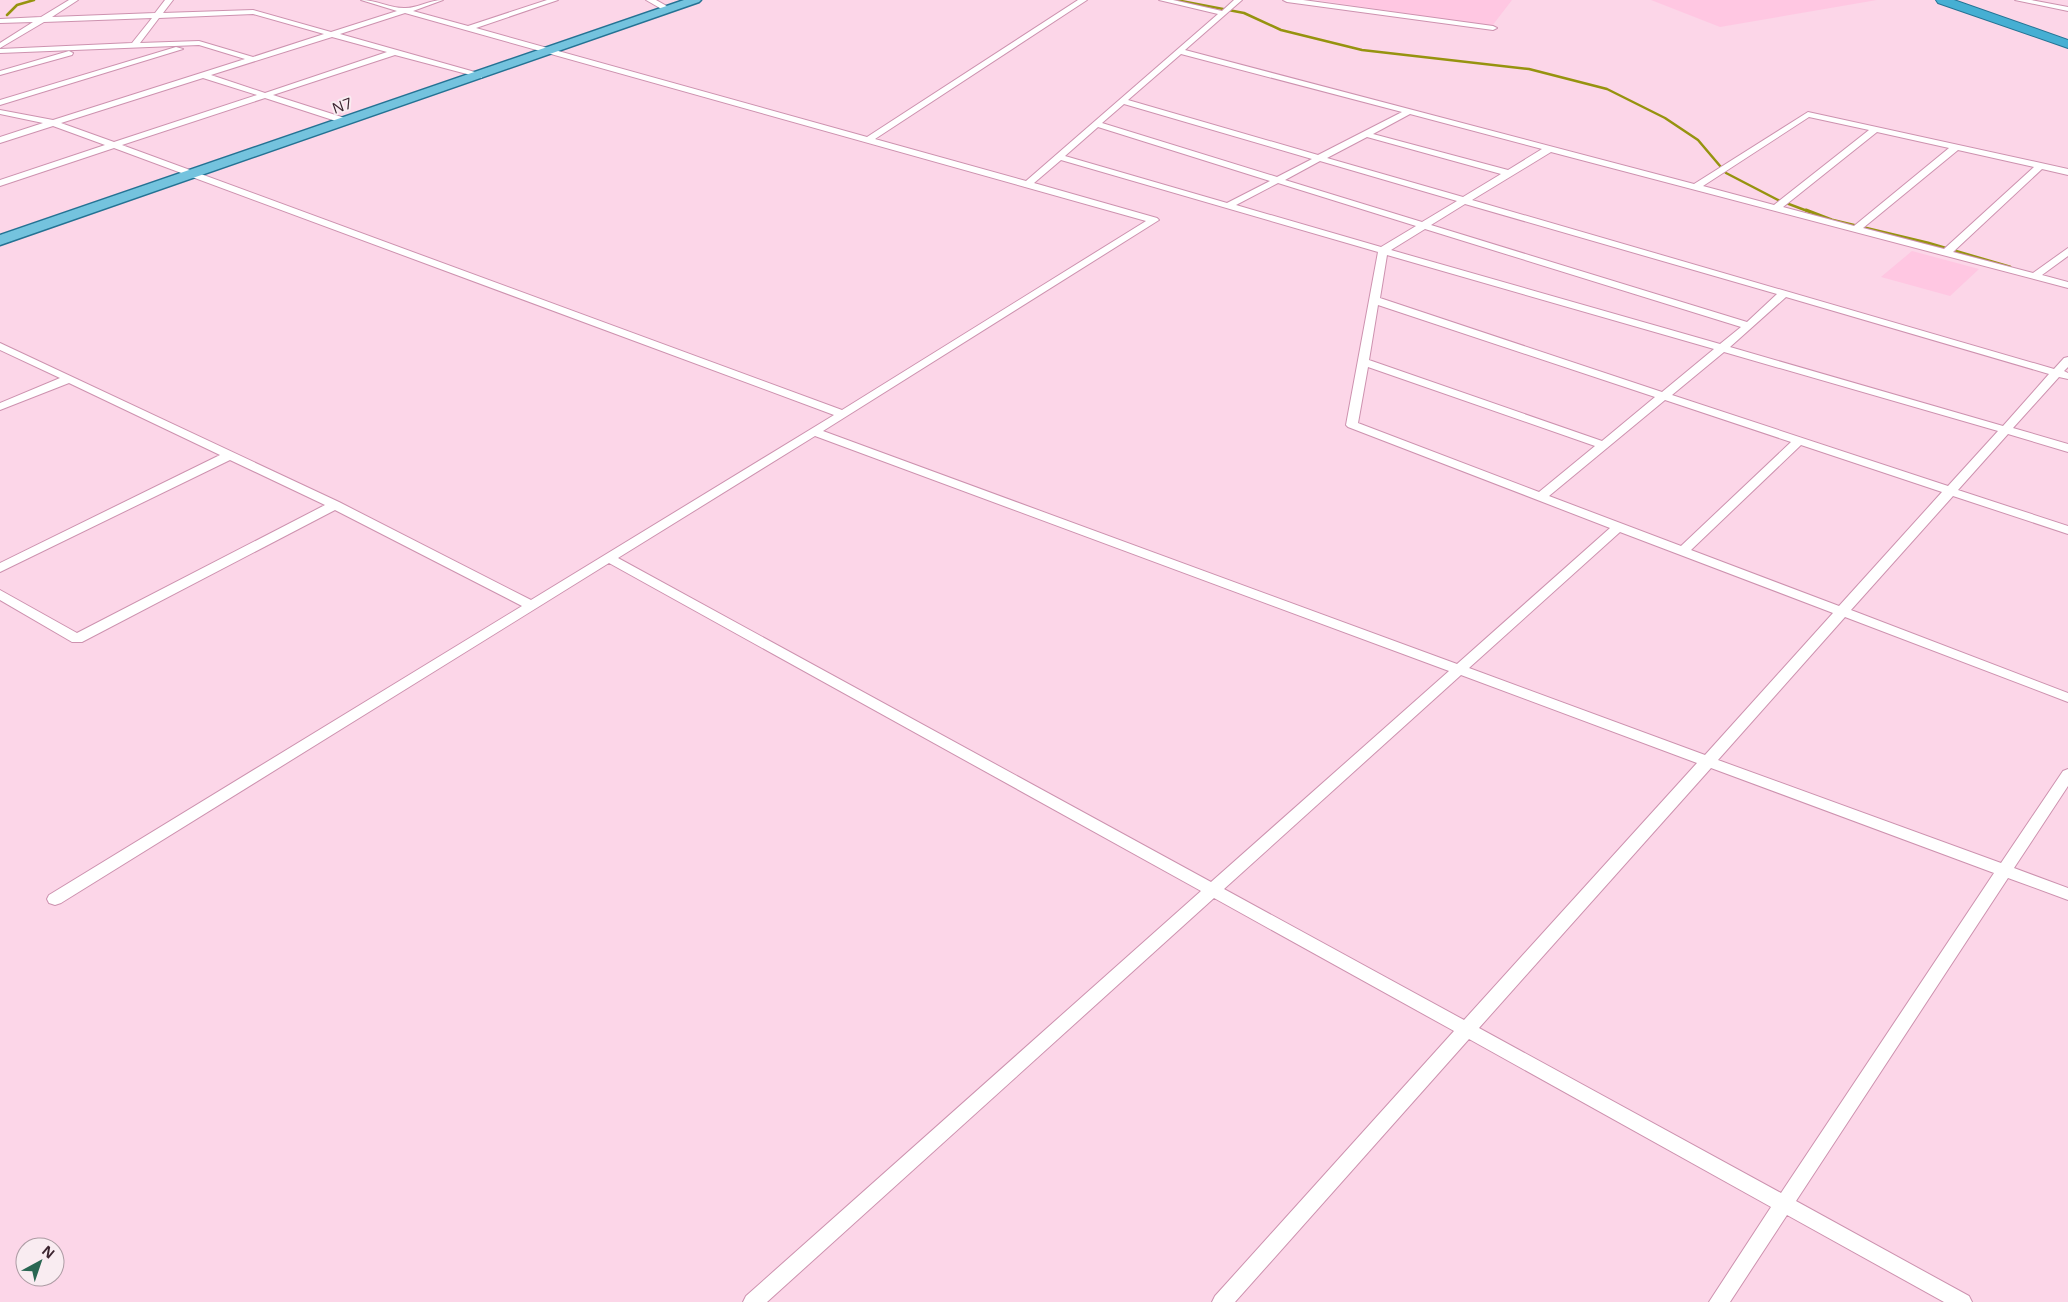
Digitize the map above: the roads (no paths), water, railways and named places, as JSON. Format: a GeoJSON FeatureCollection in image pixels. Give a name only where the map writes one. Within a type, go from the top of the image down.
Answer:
{"type":"FeatureCollection","features":[{"type":"Feature","properties":{"kind":"highway"},"geometry":{"type":"LineString","coordinates":[[1942,0],[2068,44]]}},
{"type":"Feature","properties":{"kind":"main road","name":"N7"},"geometry":{"type":"LineString","coordinates":[[0,240],[695,0]]}},
{"type":"Feature","properties":{"kind":"street"},"geometry":{"type":"LineString","coordinates":[[0,46],[74,0]]}},
{"type":"Feature","properties":{"kind":"street"},"geometry":{"type":"LineString","coordinates":[[134,46],[169,0]]}},
{"type":"Feature","properties":{"kind":"street"},"geometry":{"type":"LineString","coordinates":[[55,899],[814,432],[1154,220],[550,50],[365,0]]}},
{"type":"Feature","properties":{"kind":"street"},"geometry":{"type":"LineString","coordinates":[[0,140],[439,0]]}},
{"type":"Feature","properties":{"kind":"street"},"geometry":{"type":"LineString","coordinates":[[467,28],[554,0]]}},
{"type":"Feature","properties":{"kind":"street"},"geometry":{"type":"LineString","coordinates":[[650,0],[668,9]]}},
{"type":"Feature","properties":{"kind":"street"},"geometry":{"type":"LineString","coordinates":[[868,140],[1083,0]]}},
{"type":"Feature","properties":{"kind":"street"},"geometry":{"type":"LineString","coordinates":[[1163,0],[1223,13]]}},
{"type":"Feature","properties":{"kind":"street"},"geometry":{"type":"LineString","coordinates":[[1028,185],[1238,0]]}},
{"type":"Feature","properties":{"kind":"street"},"geometry":{"type":"LineString","coordinates":[[1287,0],[1493,28]]}},
{"type":"Feature","properties":{"kind":"street"},"geometry":{"type":"LineString","coordinates":[[2018,0],[2068,9]]}},
{"type":"Feature","properties":{"kind":"street"},"geometry":{"type":"LineString","coordinates":[[0,21],[253,12],[479,76]]}},
{"type":"Feature","properties":{"kind":"street"},"geometry":{"type":"LineString","coordinates":[[0,51],[199,43],[252,59]]}},
{"type":"Feature","properties":{"kind":"street"},"geometry":{"type":"LineString","coordinates":[[0,103],[199,43]]}},
{"type":"Feature","properties":{"kind":"street"},"geometry":{"type":"LineString","coordinates":[[0,73],[89,47]]}},
{"type":"Feature","properties":{"kind":"street"},"geometry":{"type":"LineString","coordinates":[[1179,51],[2068,285]]}},
{"type":"Feature","properties":{"kind":"street"},"geometry":{"type":"LineString","coordinates":[[0,183],[396,52]]}},
{"type":"Feature","properties":{"kind":"street"},"geometry":{"type":"LineString","coordinates":[[202,75],[344,121]]}},
{"type":"Feature","properties":{"kind":"street"},"geometry":{"type":"LineString","coordinates":[[1122,101],[2062,374]]}},
{"type":"Feature","properties":{"kind":"street"},"geometry":{"type":"LineString","coordinates":[[0,112],[53,123],[115,145],[843,414]]}},
{"type":"Feature","properties":{"kind":"street"},"geometry":{"type":"LineString","coordinates":[[1228,206],[1408,112]]}},
{"type":"Feature","properties":{"kind":"street"},"geometry":{"type":"LineString","coordinates":[[1695,187],[1808,114],[2068,172]]}},
{"type":"Feature","properties":{"kind":"street"},"geometry":{"type":"LineString","coordinates":[[1096,124],[1749,326]]}},
{"type":"Feature","properties":{"kind":"street"},"geometry":{"type":"LineString","coordinates":[[1776,208],[1876,129]]}},
{"type":"Feature","properties":{"kind":"street"},"geometry":{"type":"LineString","coordinates":[[1365,134],[1507,173]]}},
{"type":"Feature","properties":{"kind":"street"},"geometry":{"type":"LineString","coordinates":[[1856,229],[1956,147]]}},
{"type":"Feature","properties":{"kind":"street"},"geometry":{"type":"LineString","coordinates":[[1549,149],[1383,250],[1352,425],[2068,698]]}},
{"type":"Feature","properties":{"kind":"street"},"geometry":{"type":"LineString","coordinates":[[1059,157],[2068,448]]}},
{"type":"Feature","properties":{"kind":"street"},"geometry":{"type":"LineString","coordinates":[[1946,253],[2040,166]]}},
{"type":"Feature","properties":{"kind":"street"},"geometry":{"type":"LineString","coordinates":[[2035,276],[2068,252]]}},
{"type":"Feature","properties":{"kind":"street"},"geometry":{"type":"LineString","coordinates":[[1540,497],[1749,326],[1784,293]]}},
{"type":"Feature","properties":{"kind":"street"},"geometry":{"type":"LineString","coordinates":[[1374,300],[2068,530]]}},
{"type":"Feature","properties":{"kind":"street"},"geometry":{"type":"LineString","coordinates":[[0,346],[335,505],[532,606]]}},
{"type":"Feature","properties":{"kind":"street"},"geometry":{"type":"LineString","coordinates":[[1222,1302],[1950,491],[2006,430],[2062,374],[2068,360]]}},
{"type":"Feature","properties":{"kind":"street"},"geometry":{"type":"LineString","coordinates":[[1363,362],[1603,445]]}},
{"type":"Feature","properties":{"kind":"street"},"geometry":{"type":"LineString","coordinates":[[0,408],[68,378]]}},
{"type":"Feature","properties":{"kind":"street"},"geometry":{"type":"LineString","coordinates":[[814,432],[2068,894]]}},
{"type":"Feature","properties":{"kind":"street"},"geometry":{"type":"LineString","coordinates":[[1683,551],[1799,441]]}},
{"type":"Feature","properties":{"kind":"street"},"geometry":{"type":"LineString","coordinates":[[0,568],[230,455]]}},
{"type":"Feature","properties":{"kind":"street"},"geometry":{"type":"LineString","coordinates":[[0,594],[77,639],[335,505]]}},
{"type":"Feature","properties":{"kind":"street"},"geometry":{"type":"LineString","coordinates":[[753,1302],[1618,527]]}},
{"type":"Feature","properties":{"kind":"street"},"geometry":{"type":"LineString","coordinates":[[609,558],[1962,1302]]}},
{"type":"Feature","properties":{"kind":"street"},"geometry":{"type":"LineString","coordinates":[[1719,1302],[2068,774]]}},
{"type":"Feature","properties":{"kind":"waterway"},"geometry":{"type":"LineString","coordinates":[[7,15],[17,5],[34,0]]}},
{"type":"Feature","properties":{"kind":"waterway"},"geometry":{"type":"LineString","coordinates":[[1176,0],[1244,13],[1281,30],[1362,50],[1529,69],[1607,89],[1665,118],[1698,140],[1726,173],[1778,200],[1810,212]]}},
{"type":"Feature","properties":{"kind":"waterway"},"geometry":{"type":"LineString","coordinates":[[1806,210],[1832,220],[1928,243],[2010,267]]}}]}
